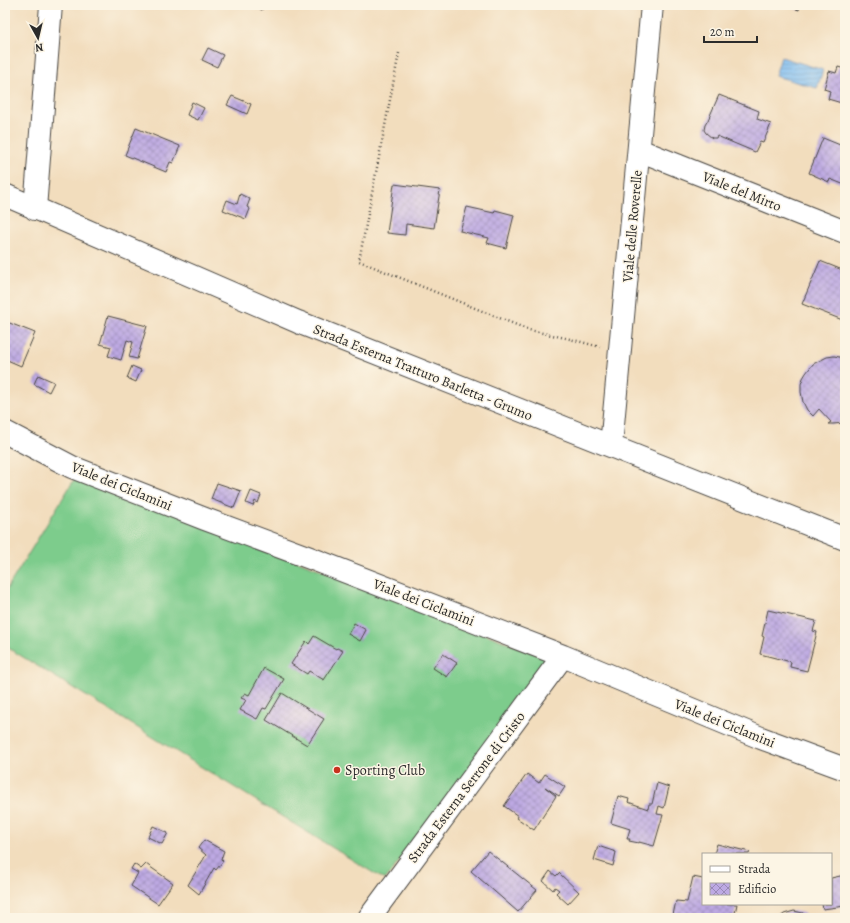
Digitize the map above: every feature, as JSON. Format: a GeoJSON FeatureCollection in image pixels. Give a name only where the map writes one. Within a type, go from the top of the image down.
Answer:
{"type":"FeatureCollection","features":[{"type":"Feature","properties":{"kind":"street"},"geometry":{"type":"LineString","coordinates":[[35,209],[51,5]]}},
{"type":"Feature","properties":{"kind":"street","name":"Viale delle Roverelle"},"geometry":{"type":"LineString","coordinates":[[611,446],[652,5]]}},
{"type":"Feature","properties":{"kind":"street","name":"Viale del Mirto"},"geometry":{"type":"LineString","coordinates":[[639,150],[845,232]]}},
{"type":"Feature","properties":{"kind":"street","name":"Strada Esterna Tratturo Barletta - Grumo"},"geometry":{"type":"LineString","coordinates":[[5,195],[298,322],[845,539]]}},
{"type":"Feature","properties":{"kind":"street","name":"Viale dei Ciclamini"},"geometry":{"type":"LineString","coordinates":[[5,432],[72,467],[563,656],[761,738],[845,769]]}},
{"type":"Feature","properties":{"kind":"street","name":"Strada Esterna Serrone di Cristo"},"geometry":{"type":"LineString","coordinates":[[369,918],[563,656]]}},
{"type":"Feature","properties":{"kind":"path"},"geometry":{"type":"LineString","coordinates":[[399,53],[359,261],[529,330],[570,339],[620,353]]}},
{"type":"Feature","properties":{"kind":"green space","name":"Sporting Club"},"geometry":{"type":"Polygon","coordinates":[[[77,475],[552,660],[385,880],[5,646],[5,592],[77,475]]]}},
{"type":"Feature","properties":{"kind":"water"},"geometry":{"type":"Polygon","coordinates":[[[781,57],[823,70],[817,88],[775,76],[781,57]]]}},
{"type":"Feature","properties":{"kind":"building"},"geometry":{"type":"Polygon","coordinates":[[[263,5],[262,10],[252,6],[263,5]]]}},
{"type":"Feature","properties":{"kind":"building"},"geometry":{"type":"Polygon","coordinates":[[[785,5],[800,5],[799,10],[785,5]]]}},
{"type":"Feature","properties":{"kind":"building"},"geometry":{"type":"Polygon","coordinates":[[[208,48],[223,55],[217,67],[202,60],[208,48]]]}},
{"type":"Feature","properties":{"kind":"building"},"geometry":{"type":"Polygon","coordinates":[[[838,67],[845,69],[845,104],[828,99],[830,91],[824,89],[829,71],[836,73],[838,67]]]}},
{"type":"Feature","properties":{"kind":"building"},"geometry":{"type":"Polygon","coordinates":[[[719,95],[759,111],[757,119],[771,124],[763,143],[760,142],[755,152],[717,136],[716,138],[712,138],[704,130],[719,95]]]}},
{"type":"Feature","properties":{"kind":"building"},"geometry":{"type":"Polygon","coordinates":[[[232,96],[251,104],[247,114],[227,105],[232,96]]]}},
{"type":"Feature","properties":{"kind":"building"},"geometry":{"type":"Polygon","coordinates":[[[192,102],[204,108],[198,120],[187,115],[192,102]]]}},
{"type":"Feature","properties":{"kind":"building"},"geometry":{"type":"Polygon","coordinates":[[[136,128],[180,146],[173,163],[170,162],[166,172],[125,155],[136,128]]]}},
{"type":"Feature","properties":{"kind":"building"},"geometry":{"type":"Polygon","coordinates":[[[823,138],[845,147],[845,185],[830,179],[829,182],[809,173],[823,138]]]}},
{"type":"Feature","properties":{"kind":"building"},"geometry":{"type":"Polygon","coordinates":[[[394,184],[440,190],[434,228],[406,224],[405,235],[387,233],[394,184]]]}},
{"type":"Feature","properties":{"kind":"building"},"geometry":{"type":"Polygon","coordinates":[[[240,194],[250,199],[247,207],[250,209],[246,219],[223,210],[227,200],[237,204],[240,194]]]}},
{"type":"Feature","properties":{"kind":"building"},"geometry":{"type":"Polygon","coordinates":[[[467,207],[494,213],[495,210],[514,215],[506,248],[487,243],[489,238],[460,231],[467,207]]]}},
{"type":"Feature","properties":{"kind":"building"},"geometry":{"type":"Polygon","coordinates":[[[820,261],[845,271],[845,321],[802,304],[820,261]]]}},
{"type":"Feature","properties":{"kind":"building"},"geometry":{"type":"Polygon","coordinates":[[[108,316],[147,326],[137,359],[129,357],[133,342],[127,340],[121,360],[108,356],[111,347],[100,344],[108,316]]]}},
{"type":"Feature","properties":{"kind":"building"},"geometry":{"type":"Polygon","coordinates":[[[7,322],[35,333],[21,366],[5,359],[7,352],[5,352],[5,326],[7,322]]]}},
{"type":"Feature","properties":{"kind":"building"},"geometry":{"type":"Polygon","coordinates":[[[834,356],[845,358],[845,423],[828,424],[831,422],[819,409],[813,416],[807,410],[803,402],[801,384],[806,373],[813,364],[827,357],[834,356]]]}},
{"type":"Feature","properties":{"kind":"building"},"geometry":{"type":"Polygon","coordinates":[[[132,366],[141,370],[136,382],[127,378],[132,366]]]}},
{"type":"Feature","properties":{"kind":"building"},"geometry":{"type":"Polygon","coordinates":[[[38,375],[54,382],[49,392],[34,384],[38,375]]]}},
{"type":"Feature","properties":{"kind":"building"},"geometry":{"type":"Polygon","coordinates":[[[217,483],[241,491],[234,508],[211,499],[217,483]]]}},
{"type":"Feature","properties":{"kind":"building"},"geometry":{"type":"Polygon","coordinates":[[[251,491],[261,495],[258,503],[255,501],[253,506],[246,503],[251,491]]]}},
{"type":"Feature","properties":{"kind":"building"},"geometry":{"type":"Polygon","coordinates":[[[768,610],[816,621],[813,631],[817,632],[807,671],[790,667],[791,662],[760,654],[764,637],[762,636],[768,610]]]}},
{"type":"Feature","properties":{"kind":"building"},"geometry":{"type":"Polygon","coordinates":[[[354,623],[366,630],[360,641],[348,634],[354,623]]]}},
{"type":"Feature","properties":{"kind":"building"},"geometry":{"type":"Polygon","coordinates":[[[314,636],[336,649],[337,648],[343,651],[324,680],[309,671],[307,674],[291,664],[306,641],[309,644],[314,636]]]}},
{"type":"Feature","properties":{"kind":"building"},"geometry":{"type":"Polygon","coordinates":[[[443,654],[457,663],[447,677],[433,668],[443,654]]]}},
{"type":"Feature","properties":{"kind":"building"},"geometry":{"type":"Polygon","coordinates":[[[264,668],[284,679],[266,709],[263,708],[257,719],[240,710],[246,700],[241,698],[245,693],[249,695],[264,668]]]}},
{"type":"Feature","properties":{"kind":"building"},"geometry":{"type":"Polygon","coordinates":[[[282,693],[324,719],[307,745],[266,720],[282,693]]]}},
{"type":"Feature","properties":{"kind":"building"},"geometry":{"type":"Polygon","coordinates":[[[527,774],[539,783],[545,774],[565,787],[559,796],[545,787],[556,796],[534,830],[517,818],[518,816],[504,806],[527,774]]]}},
{"type":"Feature","properties":{"kind":"building"},"geometry":{"type":"Polygon","coordinates":[[[657,783],[669,787],[664,808],[659,806],[657,814],[663,815],[654,846],[629,841],[630,839],[627,839],[630,829],[611,823],[618,796],[629,799],[628,802],[648,809],[649,804],[652,804],[657,783]]]}},
{"type":"Feature","properties":{"kind":"building"},"geometry":{"type":"Polygon","coordinates":[[[153,826],[168,833],[162,844],[148,837],[153,826]]]}},
{"type":"Feature","properties":{"kind":"building"},"geometry":{"type":"Polygon","coordinates":[[[204,840],[224,851],[221,859],[223,861],[216,870],[214,868],[199,894],[188,885],[206,855],[198,848],[204,840]]]}},
{"type":"Feature","properties":{"kind":"building"},"geometry":{"type":"Polygon","coordinates":[[[717,844],[750,852],[750,853],[714,853],[717,844]]]}},
{"type":"Feature","properties":{"kind":"building"},"geometry":{"type":"Polygon","coordinates":[[[598,846],[616,852],[613,866],[594,860],[598,846]]]}},
{"type":"Feature","properties":{"kind":"building"},"geometry":{"type":"Polygon","coordinates":[[[488,851],[537,890],[518,912],[471,871],[488,851]]]}},
{"type":"Feature","properties":{"kind":"building"},"geometry":{"type":"Polygon","coordinates":[[[134,864],[141,869],[146,864],[173,883],[158,904],[131,886],[138,873],[131,869],[134,864]]]}},
{"type":"Feature","properties":{"kind":"building"},"geometry":{"type":"Polygon","coordinates":[[[550,871],[556,876],[559,873],[579,892],[568,904],[556,893],[559,890],[555,887],[553,890],[543,881],[550,871]]]}},
{"type":"Feature","properties":{"kind":"building"},"geometry":{"type":"Polygon","coordinates":[[[845,875],[845,906],[823,909],[822,905],[832,905],[832,878],[845,875]]]}},
{"type":"Feature","properties":{"kind":"building"},"geometry":{"type":"Polygon","coordinates":[[[693,877],[702,879],[702,905],[737,905],[734,918],[687,918],[673,915],[676,901],[687,902],[693,877]]]}},
{"type":"Feature","properties":{"kind":"building"},"geometry":{"type":"Polygon","coordinates":[[[794,911],[803,913],[808,918],[779,918],[784,914],[794,911]]]}},
{"type":"Feature","properties":{"kind":"place","name":"Sporting Club"},"geometry":{"type":"Point","coordinates":[337,770]}}]}
